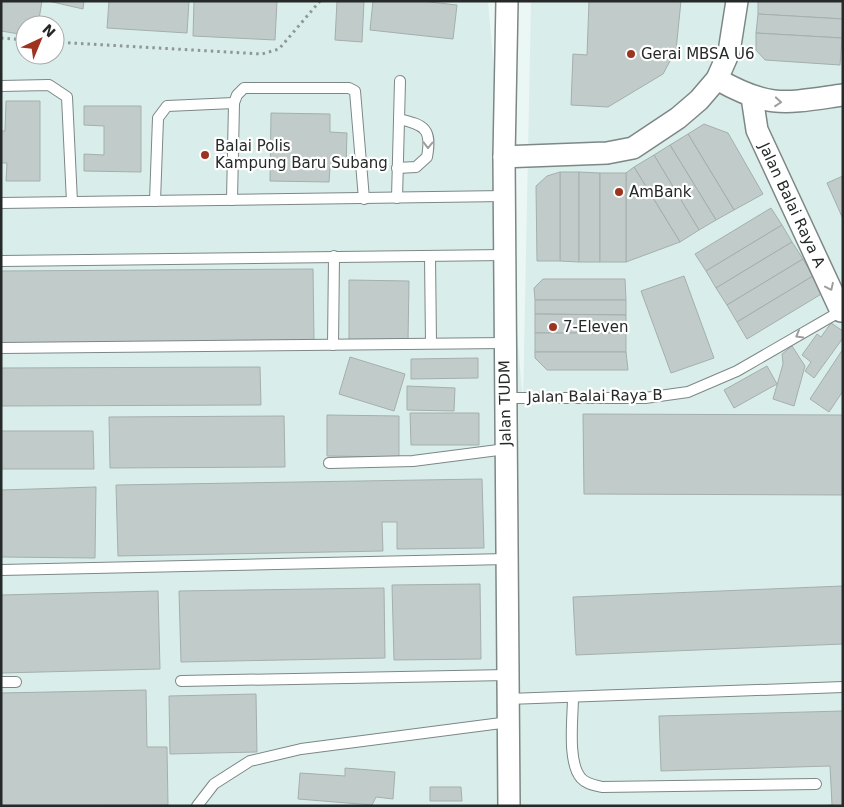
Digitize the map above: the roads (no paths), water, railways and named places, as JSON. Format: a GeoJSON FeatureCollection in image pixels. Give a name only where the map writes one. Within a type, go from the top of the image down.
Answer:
{"type":"FeatureCollection","features":[{"type":"Feature","properties":{"kind":"street","name":"Jalan TUDM"},"geometry":{"type":"LineString","coordinates":[[506,1],[504,343],[509,806]]}},
{"type":"Feature","properties":{"kind":"street"},"geometry":{"type":"LineString","coordinates":[[504,157],[607,153],[633,148],[678,118],[699,100],[717,79],[729,52],[737,1]]}},
{"type":"Feature","properties":{"kind":"street"},"geometry":{"type":"LineString","coordinates":[[717,79],[752,97],[781,103],[843,95]]}},
{"type":"Feature","properties":{"kind":"street","name":"Jalan Balai Raya A"},"geometry":{"type":"LineString","coordinates":[[752,97],[757,130],[842,310]]}},
{"type":"Feature","properties":{"kind":"lane"},"geometry":{"type":"LineString","coordinates":[[397,198],[400,81]]}},
{"type":"Feature","properties":{"kind":"lane"},"geometry":{"type":"LineString","coordinates":[[1,86],[49,85],[67,97],[72,202]]}},
{"type":"Feature","properties":{"kind":"lane"},"geometry":{"type":"LineString","coordinates":[[232,200],[234,102],[237,95],[244,88],[349,88],[356,91],[364,199]]}},
{"type":"Feature","properties":{"kind":"lane"},"geometry":{"type":"LineString","coordinates":[[155,201],[158,118],[162,110],[167,106],[234,102]]}},
{"type":"Feature","properties":{"kind":"lane"},"geometry":{"type":"LineString","coordinates":[[397,168],[416,167],[427,157],[430,141],[426,129],[418,124],[399,119]]}},
{"type":"Feature","properties":{"kind":"lane"},"geometry":{"type":"LineString","coordinates":[[1,203],[504,196]]}},
{"type":"Feature","properties":{"kind":"lane"},"geometry":{"type":"LineString","coordinates":[[1,261],[505,255]]}},
{"type":"Feature","properties":{"kind":"lane"},"geometry":{"type":"LineString","coordinates":[[333,344],[334,256]]}},
{"type":"Feature","properties":{"kind":"lane"},"geometry":{"type":"LineString","coordinates":[[430,256],[431,344]]}},
{"type":"Feature","properties":{"kind":"lane","name":"Jalan Balai Raya B"},"geometry":{"type":"LineString","coordinates":[[505,398],[645,398],[688,392],[738,371],[842,310]]}},
{"type":"Feature","properties":{"kind":"lane"},"geometry":{"type":"LineString","coordinates":[[1,348],[504,343]]}},
{"type":"Feature","properties":{"kind":"lane"},"geometry":{"type":"LineString","coordinates":[[329,463],[413,461],[506,450]]}},
{"type":"Feature","properties":{"kind":"lane"},"geometry":{"type":"LineString","coordinates":[[1,570],[507,559]]}},
{"type":"Feature","properties":{"kind":"lane"},"geometry":{"type":"LineString","coordinates":[[181,681],[508,675]]}},
{"type":"Feature","properties":{"kind":"lane"},"geometry":{"type":"LineString","coordinates":[[1,682],[16,682]]}},
{"type":"Feature","properties":{"kind":"lane"},"geometry":{"type":"LineString","coordinates":[[508,699],[843,687]]}},
{"type":"Feature","properties":{"kind":"lane"},"geometry":{"type":"LineString","coordinates":[[573,697],[572,754],[580,777],[588,784],[602,787],[816,784]]}},
{"type":"Feature","properties":{"kind":"lane"},"geometry":{"type":"LineString","coordinates":[[197,806],[214,784],[250,761],[328,745],[509,722]]}},
{"type":"Feature","properties":{"kind":"place","name":"Gerai MBSA U6"},"geometry":{"type":"Point","coordinates":[631,54]}},
{"type":"Feature","properties":{"kind":"place","name":"Balai Polis Kampung Baru Subang"},"geometry":{"type":"Point","coordinates":[205,155]}},
{"type":"Feature","properties":{"kind":"place","name":"AmBank"},"geometry":{"type":"Point","coordinates":[619,192]}},
{"type":"Feature","properties":{"kind":"place","name":"7-Eleven"},"geometry":{"type":"Point","coordinates":[553,327]}}]}
